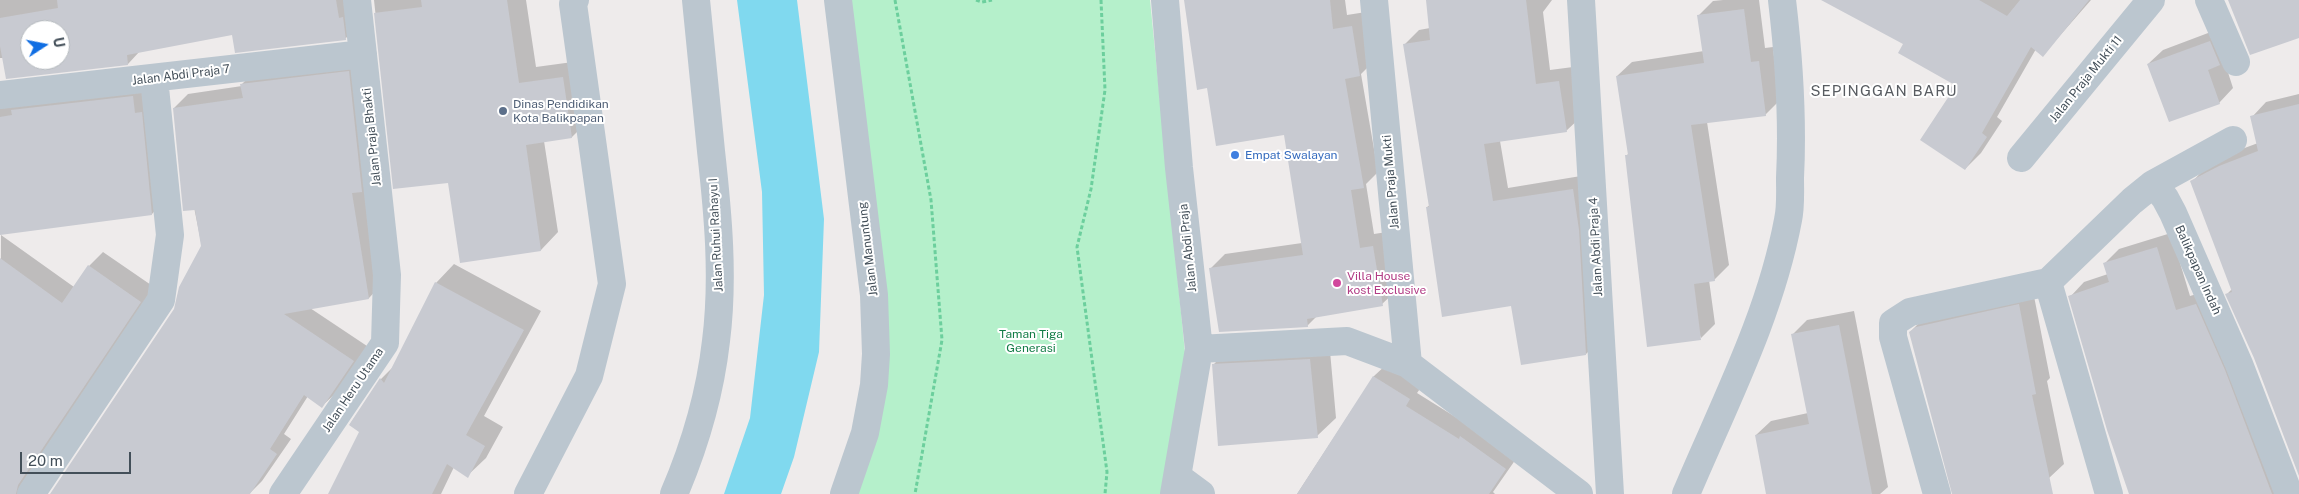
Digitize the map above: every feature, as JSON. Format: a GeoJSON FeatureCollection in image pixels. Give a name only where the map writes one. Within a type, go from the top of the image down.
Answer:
{"type":"FeatureCollection","features":[{"type":"Feature","properties":{"kind":"street","name":"Jalan Praja Bhakti"},"geometry":{"type":"LineString","coordinates":[[357,0],[387,274]]}},
{"type":"Feature","properties":{"kind":"street"},"geometry":{"type":"LineString","coordinates":[[528,494],[589,376],[612,284],[573,4],[575,0]]}},
{"type":"Feature","properties":{"kind":"street","name":"Jalan Ruhui Rahayu I"},"geometry":{"type":"LineString","coordinates":[[674,494],[691,454],[704,407],[716,341],[720,279],[718,216],[696,0]]}},
{"type":"Feature","properties":{"kind":"street","name":"Jalan Manuntung"},"geometry":{"type":"LineString","coordinates":[[838,0],[874,295],[876,354],[874,385],[865,433],[844,494]]}},
{"type":"Feature","properties":{"kind":"street","name":"Jalan Abdi Praja"},"geometry":{"type":"LineString","coordinates":[[1165,0],[1179,168],[1199,349],[1176,486]]}},
{"type":"Feature","properties":{"kind":"street","name":"Jalan Praja Mukti"},"geometry":{"type":"LineString","coordinates":[[1374,0],[1408,364]]}},
{"type":"Feature","properties":{"kind":"street","name":"Jalan Abdi Praja 4"},"geometry":{"type":"LineString","coordinates":[[1581,0],[1610,494]]}},
{"type":"Feature","properties":{"kind":"street"},"geometry":{"type":"LineString","coordinates":[[1686,494],[1749,349],[1774,282],[1788,218],[1792,143],[1788,50],[1782,0]]}},
{"type":"Feature","properties":{"kind":"street","name":"Jalan Praja Mukti 11"},"geometry":{"type":"LineString","coordinates":[[2021,158],[2151,0]]}},
{"type":"Feature","properties":{"kind":"street"},"geometry":{"type":"LineString","coordinates":[[2209,0],[2236,62]]}},
{"type":"Feature","properties":{"kind":"street","name":"Jalan Abdi Praja 7"},"geometry":{"type":"LineString","coordinates":[[0,95],[363,54]]}},
{"type":"Feature","properties":{"kind":"street"},"geometry":{"type":"LineString","coordinates":[[30,494],[161,300],[170,235],[154,78]]}},
{"type":"Feature","properties":{"kind":"street"},"geometry":{"type":"LineString","coordinates":[[1937,494],[1893,337],[1893,323],[1910,312],[2048,282],[2132,201],[2153,184],[2233,140]]}},
{"type":"Feature","properties":{"kind":"street","name":"Balikpapan Indah"},"geometry":{"type":"LineString","coordinates":[[2153,184],[2165,198],[2185,239],[2240,364],[2289,494]]}},
{"type":"Feature","properties":{"kind":"street","name":"Jalan Heru Utama"},"geometry":{"type":"LineString","coordinates":[[283,494],[385,343],[387,274]]}},
{"type":"Feature","properties":{"kind":"street"},"geometry":{"type":"LineString","coordinates":[[2048,282],[2109,494]]}},
{"type":"Feature","properties":{"kind":"street"},"geometry":{"type":"LineString","coordinates":[[1199,349],[1346,341],[1408,364],[1579,494]]}},
{"type":"Feature","properties":{"kind":"street"},"geometry":{"type":"LineString","coordinates":[[1176,486],[1201,494]]}},
{"type":"Feature","properties":{"kind":"path"},"geometry":{"type":"LineString","coordinates":[[895,0],[931,200],[942,340],[914,494]]}},
{"type":"Feature","properties":{"kind":"path"},"geometry":{"type":"LineString","coordinates":[[976,0],[982,2],[992,0]]}},
{"type":"Feature","properties":{"kind":"path"},"geometry":{"type":"LineString","coordinates":[[1101,0],[1105,90],[1091,189],[1077,247],[1107,472],[1105,494]]}},
{"type":"Feature","properties":{"kind":"green space","name":"Taman Tiga Generasi"},"geometry":{"type":"Polygon","coordinates":[[[848,0],[1150,0],[1186,363],[1162,494],[838,494],[867,415],[848,0]]]}},
{"type":"Feature","properties":{"kind":"water"},"geometry":{"type":"Polygon","coordinates":[[[737,0],[797,0],[824,219],[819,352],[794,457],[781,494],[724,494],[750,418],[764,295],[762,192],[737,0]]]}},
{"type":"Feature","properties":{"kind":"building"},"geometry":{"type":"Polygon","coordinates":[[[57,0],[336,0],[339,18],[343,17],[346,40],[235,53],[232,35],[127,55],[128,65],[6,79],[0,46],[0,18],[58,8],[57,0]]]}},
{"type":"Feature","properties":{"kind":"building","name":"Dinas Pendidikan Kota Balikpapan"},"geometry":{"type":"Polygon","coordinates":[[[421,0],[507,0],[519,83],[563,77],[572,138],[526,145],[541,251],[460,263],[448,183],[393,189],[374,13],[422,7],[421,0]]]}},
{"type":"Feature","properties":{"kind":"building"},"geometry":{"type":"Polygon","coordinates":[[[1184,0],[1330,0],[1333,29],[1352,26],[1360,76],[1345,79],[1364,188],[1351,190],[1360,248],[1373,246],[1383,306],[1307,319],[1308,327],[1219,332],[1209,268],[1303,255],[1284,135],[1216,146],[1207,88],[1197,90],[1184,0]]]}},
{"type":"Feature","properties":{"kind":"building"},"geometry":{"type":"Polygon","coordinates":[[[1426,0],[1526,0],[1536,84],[1559,81],[1567,132],[1484,144],[1493,201],[1573,189],[1579,230],[1586,355],[1521,365],[1511,306],[1442,317],[1426,207],[1429,207],[1403,44],[1430,40],[1426,0]]]}},
{"type":"Feature","properties":{"kind":"building"},"geometry":{"type":"Polygon","coordinates":[[[1821,0],[1979,0],[2007,16],[2020,0],[2089,0],[2043,57],[2031,47],[1982,133],[1987,137],[1965,170],[1920,140],[1951,93],[1949,91],[1953,84],[1898,53],[1903,44],[1821,0]]]}},
{"type":"Feature","properties":{"kind":"building"},"geometry":{"type":"Polygon","coordinates":[[[2228,0],[2299,0],[2299,38],[2250,55],[2228,0]]]}},
{"type":"Feature","properties":{"kind":"building"},"geometry":{"type":"Polygon","coordinates":[[[1744,9],[1751,62],[1759,61],[1766,116],[1691,125],[1715,281],[1694,284],[1701,340],[1647,347],[1625,155],[1628,155],[1616,76],[1704,63],[1697,15],[1744,9]]]}},
{"type":"Feature","properties":{"kind":"building"},"geometry":{"type":"Polygon","coordinates":[[[2210,41],[2220,65],[2208,70],[2220,104],[2169,122],[2147,64],[2210,41]]]}},
{"type":"Feature","properties":{"kind":"building"},"geometry":{"type":"Polygon","coordinates":[[[349,71],[362,192],[352,193],[369,299],[284,314],[354,361],[322,408],[304,395],[270,449],[277,454],[250,494],[50,494],[174,309],[179,287],[201,246],[195,210],[183,211],[173,108],[243,98],[240,84],[349,71]]]}},
{"type":"Feature","properties":{"kind":"building"},"geometry":{"type":"Polygon","coordinates":[[[133,96],[135,113],[142,112],[152,215],[0,235],[0,117],[12,115],[11,110],[133,96]]]}},
{"type":"Feature","properties":{"kind":"building"},"geometry":{"type":"Polygon","coordinates":[[[2299,104],[2299,476],[2254,358],[2225,294],[2232,292],[2190,181],[2219,166],[2258,151],[2250,116],[2299,104]]]}},
{"type":"Feature","properties":{"kind":"building"},"geometry":{"type":"Polygon","coordinates":[[[2157,247],[2176,310],[2196,304],[2225,370],[2272,494],[2129,494],[2107,430],[2068,296],[2109,282],[2103,263],[2157,247]]]}},
{"type":"Feature","properties":{"kind":"building"},"geometry":{"type":"Polygon","coordinates":[[[0,258],[62,303],[88,265],[141,302],[18,485],[16,494],[0,494],[0,258]]]}},
{"type":"Feature","properties":{"kind":"building"},"geometry":{"type":"Polygon","coordinates":[[[435,282],[524,330],[466,435],[485,446],[468,478],[447,464],[432,494],[328,494],[359,432],[349,425],[380,378],[384,383],[435,282]]]}},
{"type":"Feature","properties":{"kind":"building"},"geometry":{"type":"Polygon","coordinates":[[[2019,304],[2036,394],[2032,395],[2053,494],[1952,494],[1909,332],[1916,327],[2019,304]]]}},
{"type":"Feature","properties":{"kind":"building"},"geometry":{"type":"Polygon","coordinates":[[[1839,325],[1872,494],[1766,494],[1755,435],[1809,424],[1791,334],[1839,325]]]}},
{"type":"Feature","properties":{"kind":"building"},"geometry":{"type":"Polygon","coordinates":[[[1310,359],[1318,438],[1218,446],[1212,364],[1310,359]]]}},
{"type":"Feature","properties":{"kind":"building"},"geometry":{"type":"Polygon","coordinates":[[[1373,376],[1410,399],[1406,406],[1459,439],[1460,436],[1506,469],[1489,494],[1297,494],[1373,376]]]}},
{"type":"Feature","properties":{"kind":"place","name":"Dinas Pendidikan Kota Balikpapan"},"geometry":{"type":"Point","coordinates":[503,111]}},
{"type":"Feature","properties":{"kind":"place","name":"Empat Swalayan"},"geometry":{"type":"Point","coordinates":[1235,155]}},
{"type":"Feature","properties":{"kind":"place","name":"Villa House kost Exclusive"},"geometry":{"type":"Point","coordinates":[1337,283]}},
{"type":"Feature","properties":{"kind":"district","name":"SEPINGGAN BARU"},"geometry":{"type":"Point","coordinates":[1884,91]}}]}
